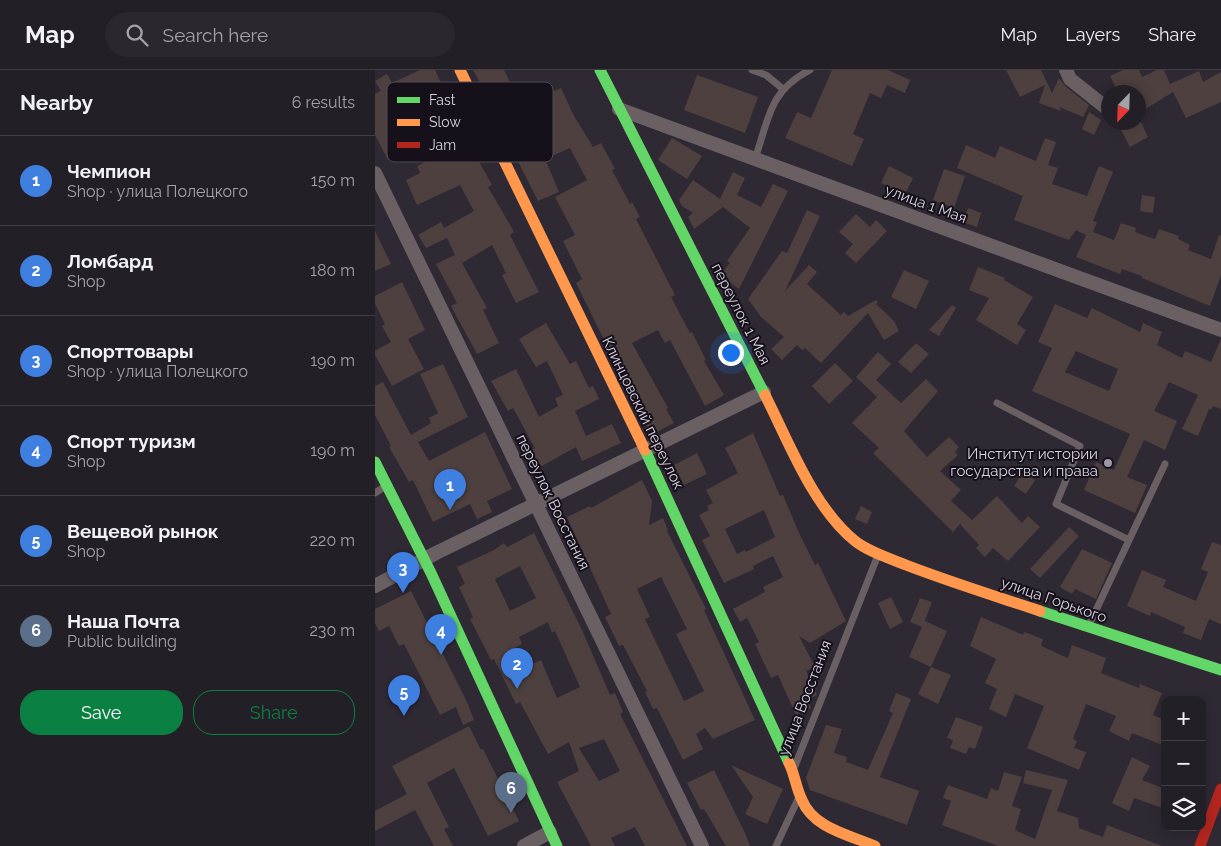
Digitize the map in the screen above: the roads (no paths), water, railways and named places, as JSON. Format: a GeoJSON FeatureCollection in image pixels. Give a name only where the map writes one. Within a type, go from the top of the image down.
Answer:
{"type":"FeatureCollection","features":[{"type":"Feature","properties":{"kind":"street","name":"Клинцовский переулок"},"geometry":{"type":"LineString","coordinates":[[460,70],[466,82]]}},
{"type":"Feature","properties":{"kind":"street","name":"переулок 1 Мая"},"geometry":{"type":"LineString","coordinates":[[600,70],[816,494],[835,520],[855,540],[878,554]]}},
{"type":"Feature","properties":{"kind":"street"},"geometry":{"type":"LineString","coordinates":[[1066,70],[1071,79],[1101,103]]}},
{"type":"Feature","properties":{"kind":"street","name":"улица 1 Мая"},"geometry":{"type":"LineString","coordinates":[[619,109],[1221,330]]}},
{"type":"Feature","properties":{"kind":"street","name":"Клинцовский переулок"},"geometry":{"type":"LineString","coordinates":[[505,162],[645,450],[793,771]]}},
{"type":"Feature","properties":{"kind":"street","name":"переулок Восстания"},"geometry":{"type":"LineString","coordinates":[[375,173],[702,846]]}},
{"type":"Feature","properties":{"kind":"street"},"geometry":{"type":"LineString","coordinates":[[375,586],[424,559],[764,392]]}},
{"type":"Feature","properties":{"kind":"street"},"geometry":{"type":"LineString","coordinates":[[375,462],[424,559],[557,846]]}},
{"type":"Feature","properties":{"kind":"street","name":"улица Горького"},"geometry":{"type":"LineString","coordinates":[[878,554],[943,579],[1221,670]]}},
{"type":"Feature","properties":{"kind":"street","name":"улица Восстания"},"geometry":{"type":"LineString","coordinates":[[793,771],[800,796],[811,814],[829,826],[875,846]]}},
{"type":"Feature","properties":{"kind":"street"},"geometry":{"type":"LineString","coordinates":[[1200,846],[1221,789]]}},
{"type":"Feature","properties":{"kind":"street"},"geometry":{"type":"LineString","coordinates":[[524,846],[550,832]]}},
{"type":"Feature","properties":{"kind":"lane"},"geometry":{"type":"LineString","coordinates":[[752,70],[766,76],[783,89]]}},
{"type":"Feature","properties":{"kind":"lane"},"geometry":{"type":"LineString","coordinates":[[755,159],[776,97],[791,80],[810,70]]}},
{"type":"Feature","properties":{"kind":"lane"},"geometry":{"type":"LineString","coordinates":[[997,403],[1080,446],[1056,504],[1129,540]]}},
{"type":"Feature","properties":{"kind":"lane"},"geometry":{"type":"LineString","coordinates":[[1088,628],[1165,464]]}},
{"type":"Feature","properties":{"kind":"lane"},"geometry":{"type":"LineString","coordinates":[[375,493],[387,486]]}},
{"type":"Feature","properties":{"kind":"lane","name":"улица Восстания"},"geometry":{"type":"LineString","coordinates":[[793,771],[878,554]]}},
{"type":"Feature","properties":{"kind":"lane"},"geometry":{"type":"LineString","coordinates":[[776,846],[800,796]]}},
{"type":"Feature","properties":{"kind":"place","name":"Институт истории государства и права"},"geometry":{"type":"Point","coordinates":[1108,463]}},
{"type":"Feature","properties":{"kind":"place","name":"Чемпион"},"geometry":{"type":"Point","coordinates":[450,510]}},
{"type":"Feature","properties":{"kind":"place","name":"Спорттовары"},"geometry":{"type":"Point","coordinates":[403,593]}},
{"type":"Feature","properties":{"kind":"place","name":"Спорт туризм"},"geometry":{"type":"Point","coordinates":[441,655]}},
{"type":"Feature","properties":{"kind":"place","name":"Ломбард"},"geometry":{"type":"Point","coordinates":[517,689]}},
{"type":"Feature","properties":{"kind":"place","name":"Вещевой рынок"},"geometry":{"type":"Point","coordinates":[404,716]}},
{"type":"Feature","properties":{"kind":"place","name":"Наша Почта"},"geometry":{"type":"Point","coordinates":[511,813]}}]}
